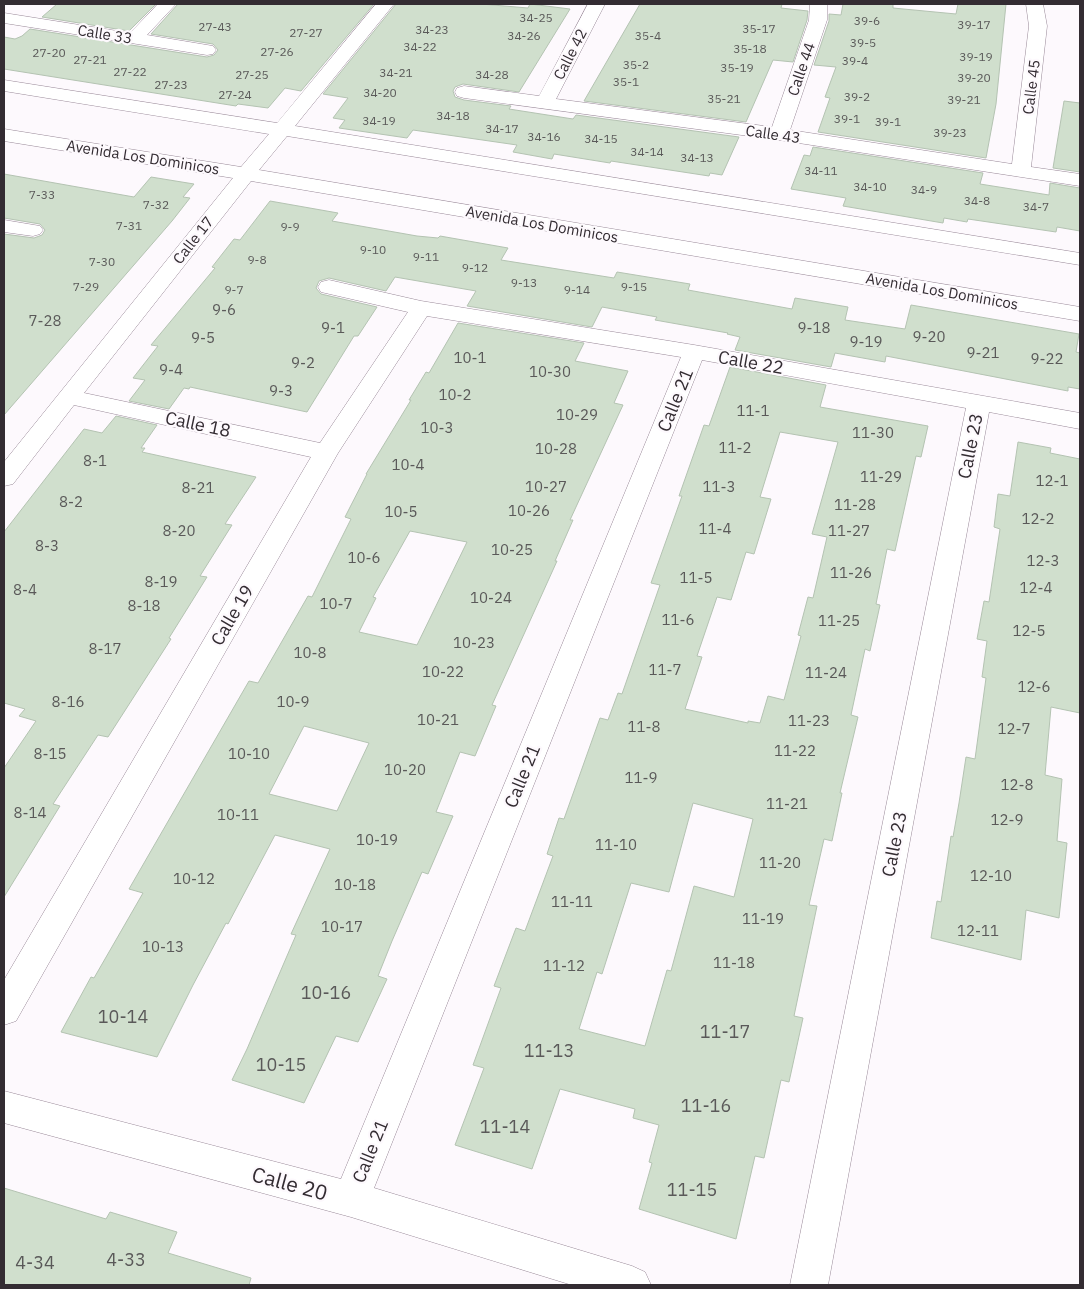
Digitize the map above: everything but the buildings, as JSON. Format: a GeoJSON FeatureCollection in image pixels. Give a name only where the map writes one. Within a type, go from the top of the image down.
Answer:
{"type":"FeatureCollection","features":[{"type":"Feature","properties":{"kind":"street"},"geometry":{"type":"LineString","coordinates":[[134,38],[167,4]]}},
{"type":"Feature","properties":{"kind":"street","name":"Calle 17"},"geometry":{"type":"LineString","coordinates":[[4,478],[282,129],[385,4]]}},
{"type":"Feature","properties":{"kind":"street","name":"Calle 42"},"geometry":{"type":"LineString","coordinates":[[544,104],[596,4]]}},
{"type":"Feature","properties":{"kind":"street","name":"Calle 44"},"geometry":{"type":"LineString","coordinates":[[778,134],[818,20],[819,4]]}},
{"type":"Feature","properties":{"kind":"street","name":"Calle 45"},"geometry":{"type":"LineString","coordinates":[[1021,171],[1038,26],[1034,4]]}},
{"type":"Feature","properties":{"kind":"street","name":"Calle 33"},"geometry":{"type":"LineString","coordinates":[[4,18],[207,50]]}},
{"type":"Feature","properties":{"kind":"street"},"geometry":{"type":"LineString","coordinates":[[4,85],[1080,259]]}},
{"type":"Feature","properties":{"kind":"street","name":"Calle 43"},"geometry":{"type":"LineString","coordinates":[[464,92],[778,134],[1080,180]]}},
{"type":"Feature","properties":{"kind":"street","name":"Avenida Los Dominicos"},"geometry":{"type":"LineString","coordinates":[[4,135],[1080,314]]}},
{"type":"Feature","properties":{"kind":"street"},"geometry":{"type":"LineString","coordinates":[[4,226],[33,230]]}},
{"type":"Feature","properties":{"kind":"street"},"geometry":{"type":"LineString","coordinates":[[329,287],[422,308]]}},
{"type":"Feature","properties":{"kind":"street","name":"Calle 22"},"geometry":{"type":"LineString","coordinates":[[422,308],[694,352],[1080,420]]}},
{"type":"Feature","properties":{"kind":"street","name":"Calle 19"},"geometry":{"type":"LineString","coordinates":[[4,1010],[326,452],[422,308]]}},
{"type":"Feature","properties":{"kind":"street","name":"Calle 21"},"geometry":{"type":"LineString","coordinates":[[351,1199],[694,352]]}},
{"type":"Feature","properties":{"kind":"street","name":"Calle 18"},"geometry":{"type":"LineString","coordinates":[[70,397],[326,452]]}},
{"type":"Feature","properties":{"kind":"street","name":"Calle 23"},"geometry":{"type":"LineString","coordinates":[[809,1285],[979,403]]}},
{"type":"Feature","properties":{"kind":"street","name":"Calle 20"},"geometry":{"type":"LineString","coordinates":[[4,1107],[351,1199],[632,1285]]}}]}
